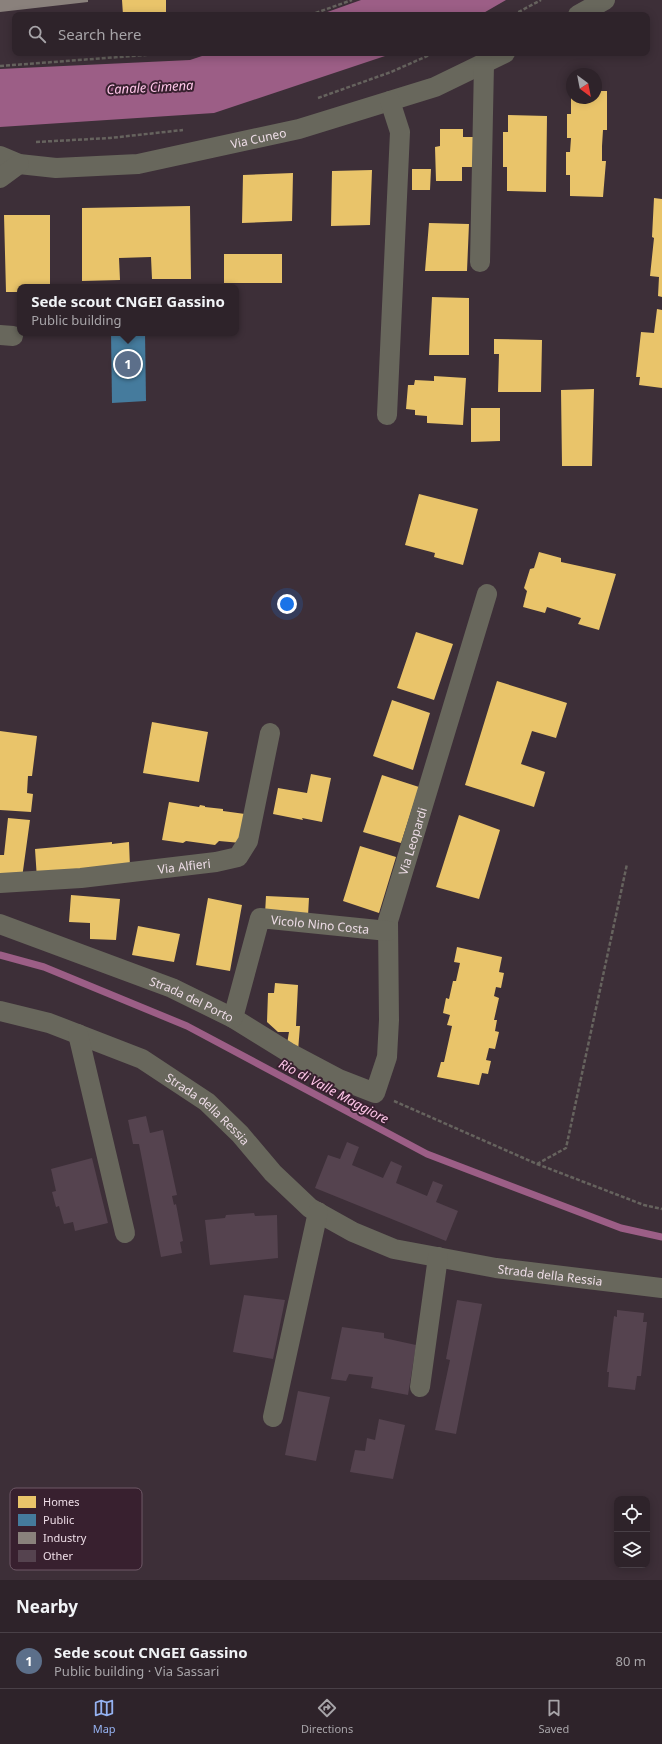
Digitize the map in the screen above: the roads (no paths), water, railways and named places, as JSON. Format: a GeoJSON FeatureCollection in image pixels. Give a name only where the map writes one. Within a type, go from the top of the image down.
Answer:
{"type":"FeatureCollection","features":[{"type":"Feature","properties":{"kind":"street"},"geometry":{"type":"LineString","coordinates":[[583,12],[605,0]]}},
{"type":"Feature","properties":{"kind":"street","name":"Via Cuneo"},"geometry":{"type":"LineString","coordinates":[[0,156],[19,164],[56,168],[138,164],[300,128],[435,87],[499,56]]}},
{"type":"Feature","properties":{"kind":"street"},"geometry":{"type":"LineString","coordinates":[[480,262],[484,64]]}},
{"type":"Feature","properties":{"kind":"street"},"geometry":{"type":"LineString","coordinates":[[387,415],[400,132],[390,101]]}},
{"type":"Feature","properties":{"kind":"street"},"geometry":{"type":"LineString","coordinates":[[0,178],[19,164]]}},
{"type":"Feature","properties":{"kind":"street","name":"Via Leopardi"},"geometry":{"type":"LineString","coordinates":[[375,1092],[387,1057],[389,1020],[388,921],[487,594]]}},
{"type":"Feature","properties":{"kind":"street","name":"Via Alfieri"},"geometry":{"type":"LineString","coordinates":[[0,883],[82,878],[216,862],[238,857],[248,841],[270,733]]}},
{"type":"Feature","properties":{"kind":"street","name":"Vicolo Nino Costa"},"geometry":{"type":"LineString","coordinates":[[233,1018],[260,918],[388,931]]}},
{"type":"Feature","properties":{"kind":"street","name":"Strada del Porto"},"geometry":{"type":"LineString","coordinates":[[0,924],[172,988],[233,1018],[288,1052],[338,1079],[375,1092]]}},
{"type":"Feature","properties":{"kind":"street","name":"Strada della Ressia"},"geometry":{"type":"LineString","coordinates":[[0,1011],[49,1023],[142,1059],[208,1102],[240,1134],[273,1173],[310,1208],[353,1232],[394,1249],[496,1268],[662,1288]]}},
{"type":"Feature","properties":{"kind":"street"},"geometry":{"type":"LineString","coordinates":[[78,1034],[125,1233]]}},
{"type":"Feature","properties":{"kind":"street"},"geometry":{"type":"LineString","coordinates":[[273,1418],[318,1212]]}},
{"type":"Feature","properties":{"kind":"street"},"geometry":{"type":"LineString","coordinates":[[420,1387],[438,1257]]}},
{"type":"Feature","properties":{"kind":"water"},"geometry":{"type":"Polygon","coordinates":[[[361,0],[506,0],[485,12],[327,12],[361,0]]]}},
{"type":"Feature","properties":{"kind":"water","name":"Canale Cimena"},"geometry":{"type":"Polygon","coordinates":[[[202,56],[385,56],[214,113],[0,127],[0,69],[190,60],[202,56]]]}},
{"type":"Feature","properties":{"kind":"waterway","name":"Rio di Valle Maggiore"},"geometry":{"type":"LineString","coordinates":[[0,955],[44,967],[187,1026],[427,1154],[621,1228],[662,1237]]}},
{"type":"Feature","properties":{"kind":"place","name":"Sede scout CNGEI Gassino"},"geometry":{"type":"Point","coordinates":[128,364]}}]}
